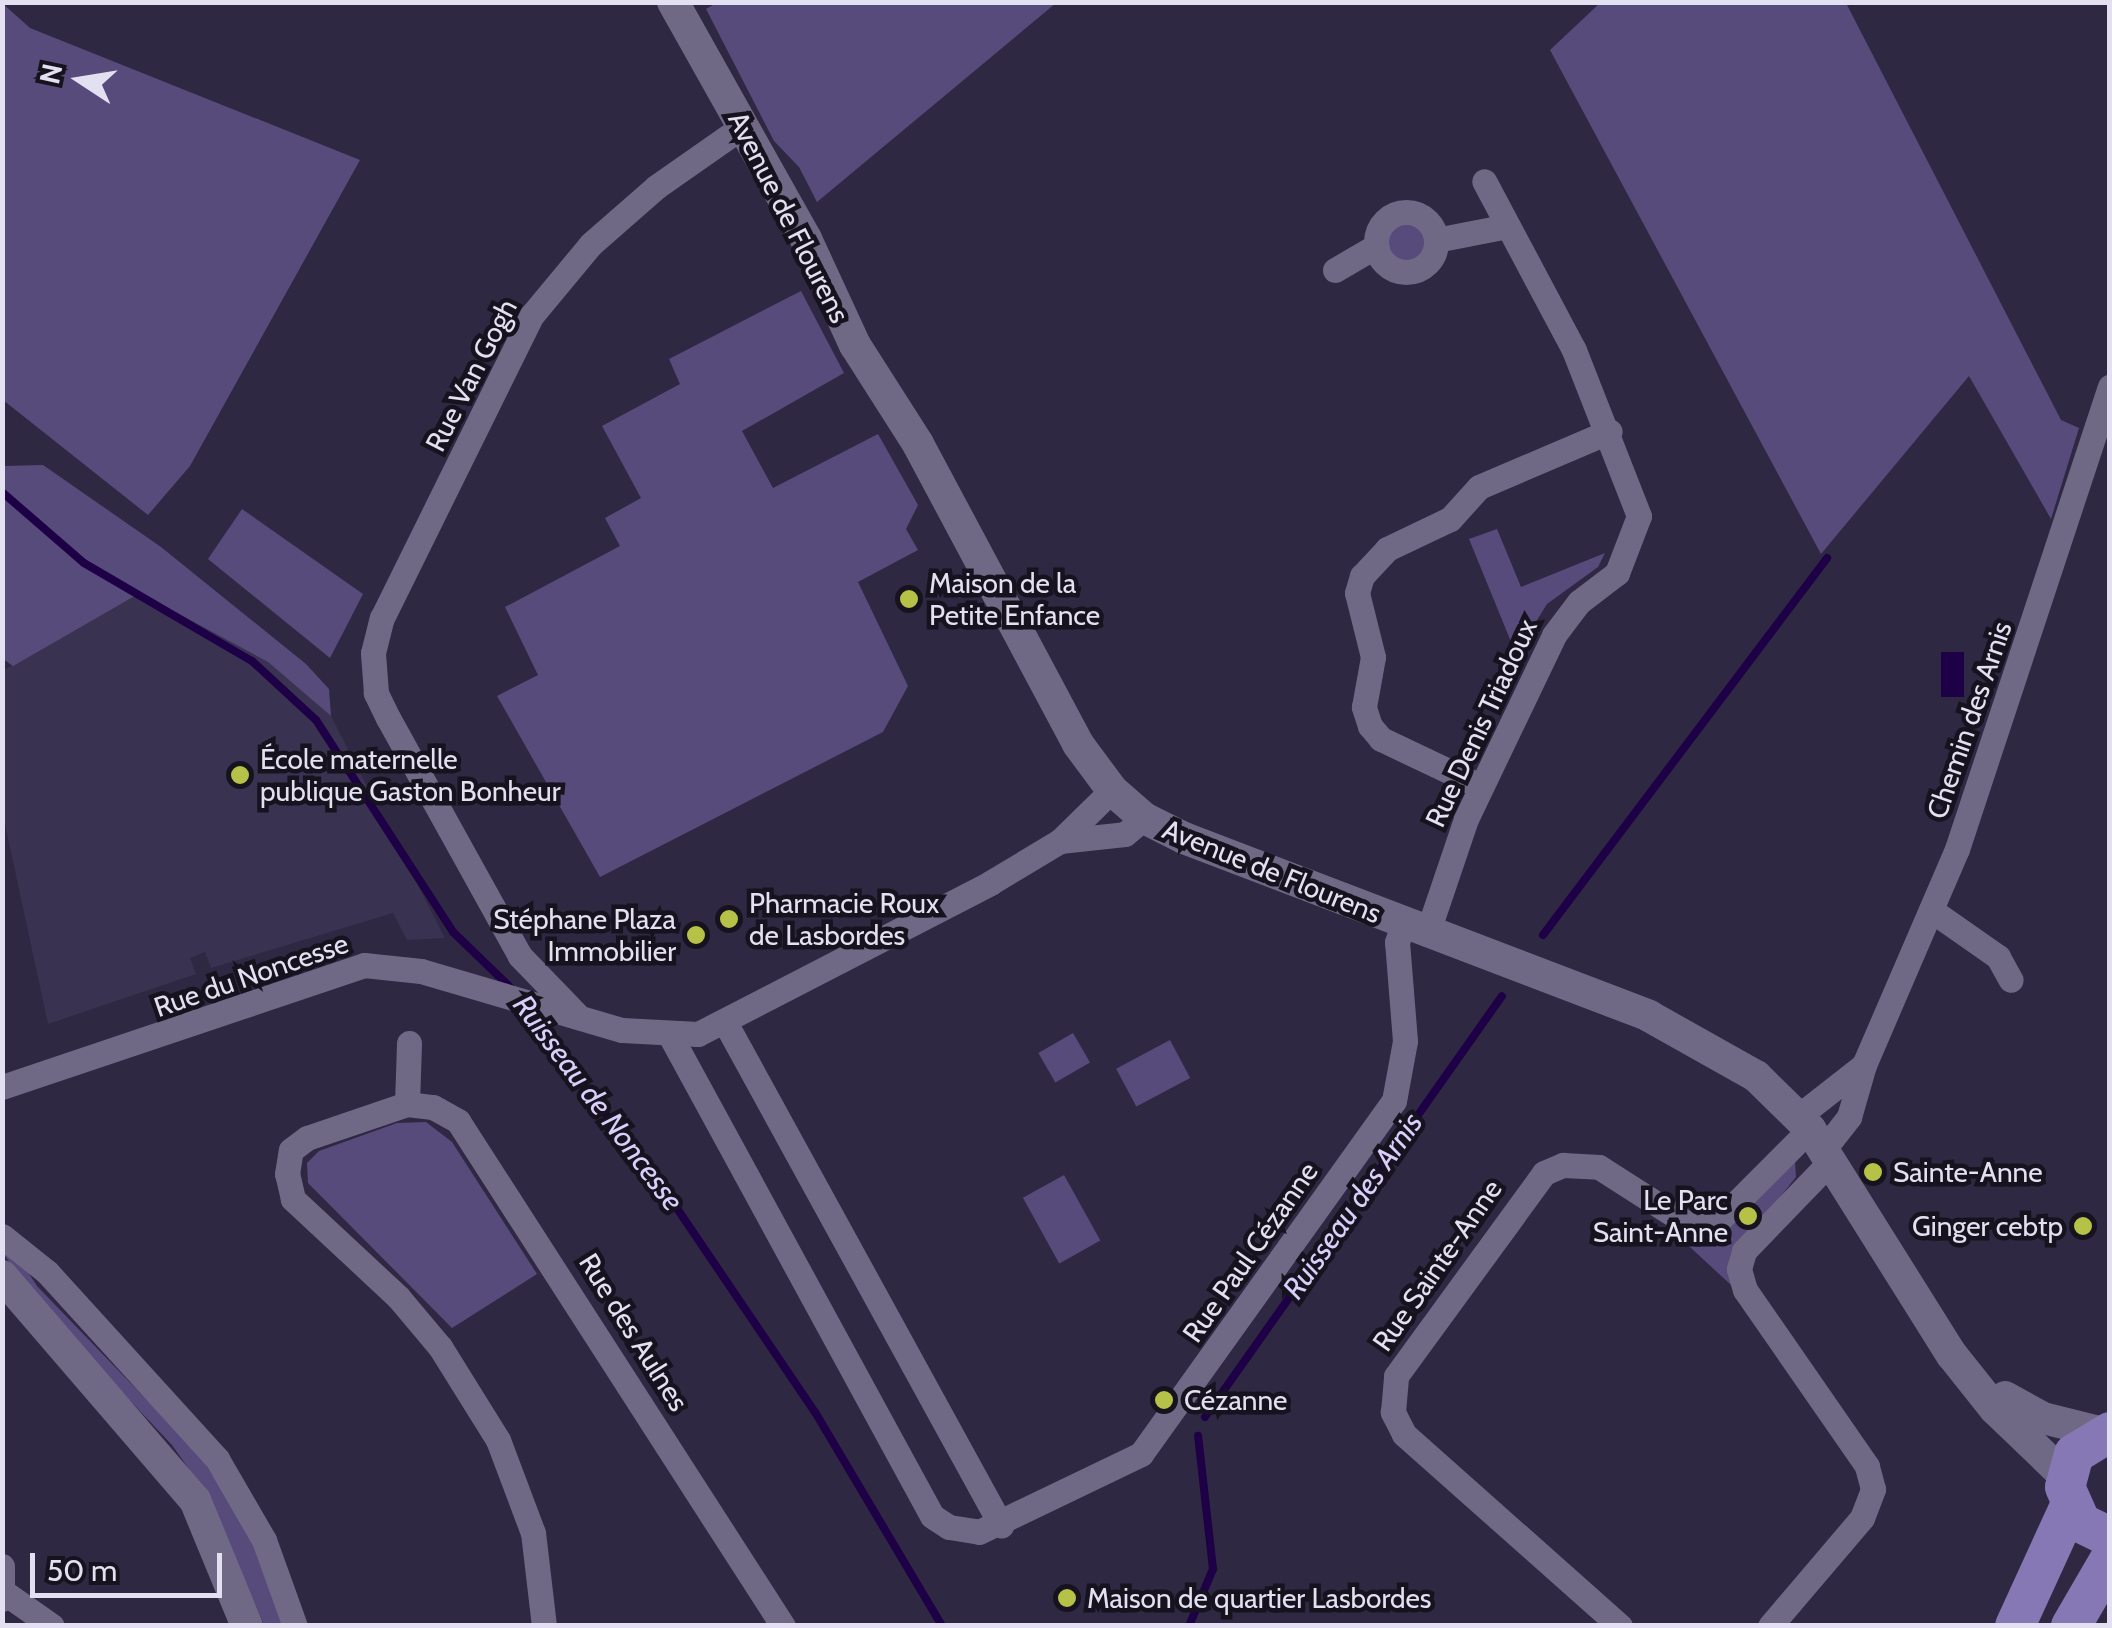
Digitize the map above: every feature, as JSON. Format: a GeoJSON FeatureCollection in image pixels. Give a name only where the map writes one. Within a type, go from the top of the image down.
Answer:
{"type":"FeatureCollection","features":[{"type":"Feature","properties":{"kind":"main road"},"geometry":{"type":"LineString","coordinates":[[2015,1626],[2068,1491],[2074,1454],[2106,1432]]}},
{"type":"Feature","properties":{"kind":"main road"},"geometry":{"type":"LineString","coordinates":[[2068,1491],[2089,1530],[2110,1537]]}},
{"type":"Feature","properties":{"kind":"main road"},"geometry":{"type":"LineString","coordinates":[[2071,1626],[2110,1559]]}},
{"type":"Feature","properties":{"kind":"street","name":"Avenue de Flourens"},"geometry":{"type":"LineString","coordinates":[[673,2],[743,126],[855,345],[918,444],[1078,744],[1112,790],[1144,818],[1415,930],[1680,1031],[1756,1076],[1816,1138],[1926,1316],[1995,1409],[2068,1491]]}},
{"type":"Feature","properties":{"kind":"street","name":"Rue Van Gogh"},"geometry":{"type":"LineString","coordinates":[[572,1015],[520,956],[388,718],[372,666],[382,618],[532,316],[604,233],[743,126]]}},
{"type":"Feature","properties":{"kind":"street","name":"Rue Denis Triadoux"},"geometry":{"type":"LineString","coordinates":[[1415,930],[1563,618],[1610,581],[1638,534],[1636,496],[1610,431],[1484,181]]}},
{"type":"Feature","properties":{"kind":"street"},"geometry":{"type":"LineString","coordinates":[[1398,213],[1427,221],[1436,240],[1430,260],[1403,273],[1384,264],[1376,246],[1381,226],[1398,213]]}},
{"type":"Feature","properties":{"kind":"street"},"geometry":{"type":"LineString","coordinates":[[1436,240],[1508,226]]}},
{"type":"Feature","properties":{"kind":"street"},"geometry":{"type":"LineString","coordinates":[[1335,270],[1376,246]]}},
{"type":"Feature","properties":{"kind":"street","name":"Chemin des Arnis"},"geometry":{"type":"LineString","coordinates":[[1816,1138],[1849,1117],[1864,1066],[1932,910],[1979,788],[2110,387]]}},
{"type":"Feature","properties":{"kind":"street"},"geometry":{"type":"LineString","coordinates":[[1480,786],[1382,740],[1370,726],[1364,707],[1373,658],[1357,593],[1362,576],[1386,549],[1450,519],[1479,487],[1610,431]]}},
{"type":"Feature","properties":{"kind":"street"},"geometry":{"type":"LineString","coordinates":[[671,1037],[726,1024],[1060,841],[1112,790]]}},
{"type":"Feature","properties":{"kind":"street"},"geometry":{"type":"LineString","coordinates":[[1060,841],[1126,834],[1144,818]]}},
{"type":"Feature","properties":{"kind":"street"},"geometry":{"type":"LineString","coordinates":[[1932,910],[1998,957],[2011,980]]}},
{"type":"Feature","properties":{"kind":"street","name":"Rue Paul Cézanne"},"geometry":{"type":"LineString","coordinates":[[671,1037],[932,1516],[968,1532],[1001,1525],[1141,1454],[1394,1101],[1405,1040],[1397,942],[1415,930]]}},
{"type":"Feature","properties":{"kind":"street","name":"Rue du Noncesse"},"geometry":{"type":"LineString","coordinates":[[2,1087],[118,1053],[350,968],[399,966],[572,1015],[671,1037]]}},
{"type":"Feature","properties":{"kind":"street"},"geometry":{"type":"LineString","coordinates":[[726,1024],[1001,1525]]}},
{"type":"Feature","properties":{"kind":"street"},"geometry":{"type":"LineString","coordinates":[[409,1043],[407,1104],[308,1138],[291,1150],[287,1174],[293,1198],[398,1297],[473,1396],[527,1510],[544,1626]]}},
{"type":"Feature","properties":{"kind":"street","name":"Chemin des Arnis"},"geometry":{"type":"LineString","coordinates":[[1816,1138],[1864,1066]]}},
{"type":"Feature","properties":{"kind":"street","name":"Rue des Aulnes"},"geometry":{"type":"LineString","coordinates":[[407,1104],[447,1113],[474,1140],[783,1626]]}},
{"type":"Feature","properties":{"kind":"street"},"geometry":{"type":"LineString","coordinates":[[1770,1626],[1862,1518],[1873,1489],[1867,1466],[1745,1290],[1739,1269],[1744,1252],[1816,1138]]}},
{"type":"Feature","properties":{"kind":"street","name":"Rue Sainte-Anne"},"geometry":{"type":"LineString","coordinates":[[1620,1626],[1404,1434],[1393,1412],[1396,1376],[1544,1173],[1563,1165],[1599,1167],[1696,1228],[1718,1220],[1816,1138]]}},
{"type":"Feature","properties":{"kind":"street"},"geometry":{"type":"LineString","coordinates":[[2,1236],[47,1272],[217,1460],[264,1540],[295,1626]]}},
{"type":"Feature","properties":{"kind":"street"},"geometry":{"type":"LineString","coordinates":[[2,1276],[195,1500],[218,1542],[247,1626]]}},
{"type":"Feature","properties":{"kind":"street","name":"Avenue de Flourens"},"geometry":{"type":"LineString","coordinates":[[1975,1380],[2043,1418],[2106,1432]]}},
{"type":"Feature","properties":{"kind":"street"},"geometry":{"type":"LineString","coordinates":[[2,1566],[4,1596],[52,1626]]}},
{"type":"Feature","properties":{"kind":"shaded area"},"geometry":{"type":"Polygon","coordinates":[[[718,2],[1056,3],[817,202],[799,167],[774,141],[706,9],[718,2]]]}},
{"type":"Feature","properties":{"kind":"shaded area"},"geometry":{"type":"Polygon","coordinates":[[[2,3],[30,28],[360,160],[190,466],[148,515],[3,400],[2,3]]]}},
{"type":"Feature","properties":{"kind":"shaded area"},"geometry":{"type":"Polygon","coordinates":[[[1600,3],[1846,3],[2061,420],[2079,428],[2051,519],[1969,376],[1821,554],[1550,50],[1600,3]]]}},
{"type":"Feature","properties":{"kind":"shaded area"},"geometry":{"type":"Polygon","coordinates":[[[1406,223],[1420,229],[1426,243],[1420,257],[1406,263],[1392,257],[1386,243],[1392,229],[1406,223]]]}},
{"type":"Feature","properties":{"kind":"shaded area"},"geometry":{"type":"Polygon","coordinates":[[[801,291],[844,373],[742,431],[773,488],[878,434],[918,505],[906,529],[918,550],[858,582],[908,686],[883,732],[600,877],[497,696],[538,675],[505,607],[620,546],[605,518],[641,498],[602,426],[680,384],[669,359],[801,291]]]}},
{"type":"Feature","properties":{"kind":"shaded area"},"geometry":{"type":"Polygon","coordinates":[[[43,465],[161,547],[306,664],[329,689],[331,716],[268,662],[140,593],[13,666],[3,659],[3,466],[43,465]]]}},
{"type":"Feature","properties":{"kind":"shaded area"},"geometry":{"type":"Polygon","coordinates":[[[242,509],[363,594],[330,658],[208,559],[242,509]]]}},
{"type":"Feature","properties":{"kind":"shaded area"},"geometry":{"type":"Polygon","coordinates":[[[1497,529],[1521,587],[1605,553],[1598,567],[1547,604],[1516,654],[1469,539],[1497,529]]]}},
{"type":"Feature","properties":{"kind":"shaded area"},"geometry":{"type":"Polygon","coordinates":[[[140,593],[268,662],[331,716],[445,938],[407,940],[393,913],[211,968],[205,952],[190,958],[196,974],[48,1024],[3,815],[2,671],[140,593]]]}},
{"type":"Feature","properties":{"kind":"shaded area"},"geometry":{"type":"Polygon","coordinates":[[[1941,652],[1964,652],[1964,697],[1941,697],[1941,652]]]}},
{"type":"Feature","properties":{"kind":"shaded area"},"geometry":{"type":"Polygon","coordinates":[[[1073,1033],[1090,1062],[1055,1082],[1038,1053],[1073,1033]]]}},
{"type":"Feature","properties":{"kind":"shaded area"},"geometry":{"type":"Polygon","coordinates":[[[1170,1040],[1190,1078],[1136,1107],[1116,1069],[1170,1040]]]}},
{"type":"Feature","properties":{"kind":"shaded area"},"geometry":{"type":"Polygon","coordinates":[[[426,1122],[452,1142],[537,1274],[452,1328],[308,1183],[307,1163],[319,1151],[397,1123],[426,1122]]]}},
{"type":"Feature","properties":{"kind":"shaded area"},"geometry":{"type":"Polygon","coordinates":[[[1795,1161],[1796,1177],[1735,1253],[1731,1285],[1678,1236],[1692,1238],[1795,1161]]]}},
{"type":"Feature","properties":{"kind":"shaded area"},"geometry":{"type":"Polygon","coordinates":[[[1064,1175],[1100,1241],[1059,1263],[1023,1198],[1064,1175]]]}},
{"type":"Feature","properties":{"kind":"shaded area"},"geometry":{"type":"Polygon","coordinates":[[[13,1249],[37,1286],[199,1454],[254,1541],[283,1625],[264,1625],[210,1499],[172,1445],[35,1300],[3,1253],[13,1249]]]}},
{"type":"Feature","properties":{"kind":"waterway","name":"Ruisseau de Noncesse"},"geometry":{"type":"LineString","coordinates":[[2,492],[84,563],[252,661],[316,720],[453,932],[513,990]]}},
{"type":"Feature","properties":{"kind":"waterway","name":"Ruisseau des Arnis"},"geometry":{"type":"LineString","coordinates":[[1543,935],[1827,558]]}},
{"type":"Feature","properties":{"kind":"waterway","name":"Ruisseau des Arnis"},"geometry":{"type":"LineString","coordinates":[[1205,1417],[1502,996]]}},
{"type":"Feature","properties":{"kind":"waterway","name":"Ruisseau de Noncesse"},"geometry":{"type":"LineString","coordinates":[[526,1010],[672,1201],[815,1412],[942,1626]]}},
{"type":"Feature","properties":{"kind":"waterway","name":"Ruisseau des Arnis"},"geometry":{"type":"LineString","coordinates":[[1189,1626],[1213,1569],[1198,1436]]}},
{"type":"Feature","properties":{"kind":"place","name":"Maison de la Petite Enfance"},"geometry":{"type":"Point","coordinates":[909,599]}},
{"type":"Feature","properties":{"kind":"place","name":"École maternelle publique Gaston Bonheur"},"geometry":{"type":"Point","coordinates":[240,775]}},
{"type":"Feature","properties":{"kind":"place","name":"Pharmacie Roux de Lasbordes"},"geometry":{"type":"Point","coordinates":[729,919]}},
{"type":"Feature","properties":{"kind":"place","name":"Stéphane Plaza Immobilier"},"geometry":{"type":"Point","coordinates":[696,935]}},
{"type":"Feature","properties":{"kind":"place","name":"Sainte-Anne"},"geometry":{"type":"Point","coordinates":[1873,1172]}},
{"type":"Feature","properties":{"kind":"place","name":"Le Parc Saint-Anne"},"geometry":{"type":"Point","coordinates":[1748,1216]}},
{"type":"Feature","properties":{"kind":"place","name":"Ginger cebtp"},"geometry":{"type":"Point","coordinates":[2083,1226]}},
{"type":"Feature","properties":{"kind":"place","name":"Cézanne"},"geometry":{"type":"Point","coordinates":[1164,1400]}},
{"type":"Feature","properties":{"kind":"place","name":"Maison de quartier Lasbordes"},"geometry":{"type":"Point","coordinates":[1067,1598]}}]}
